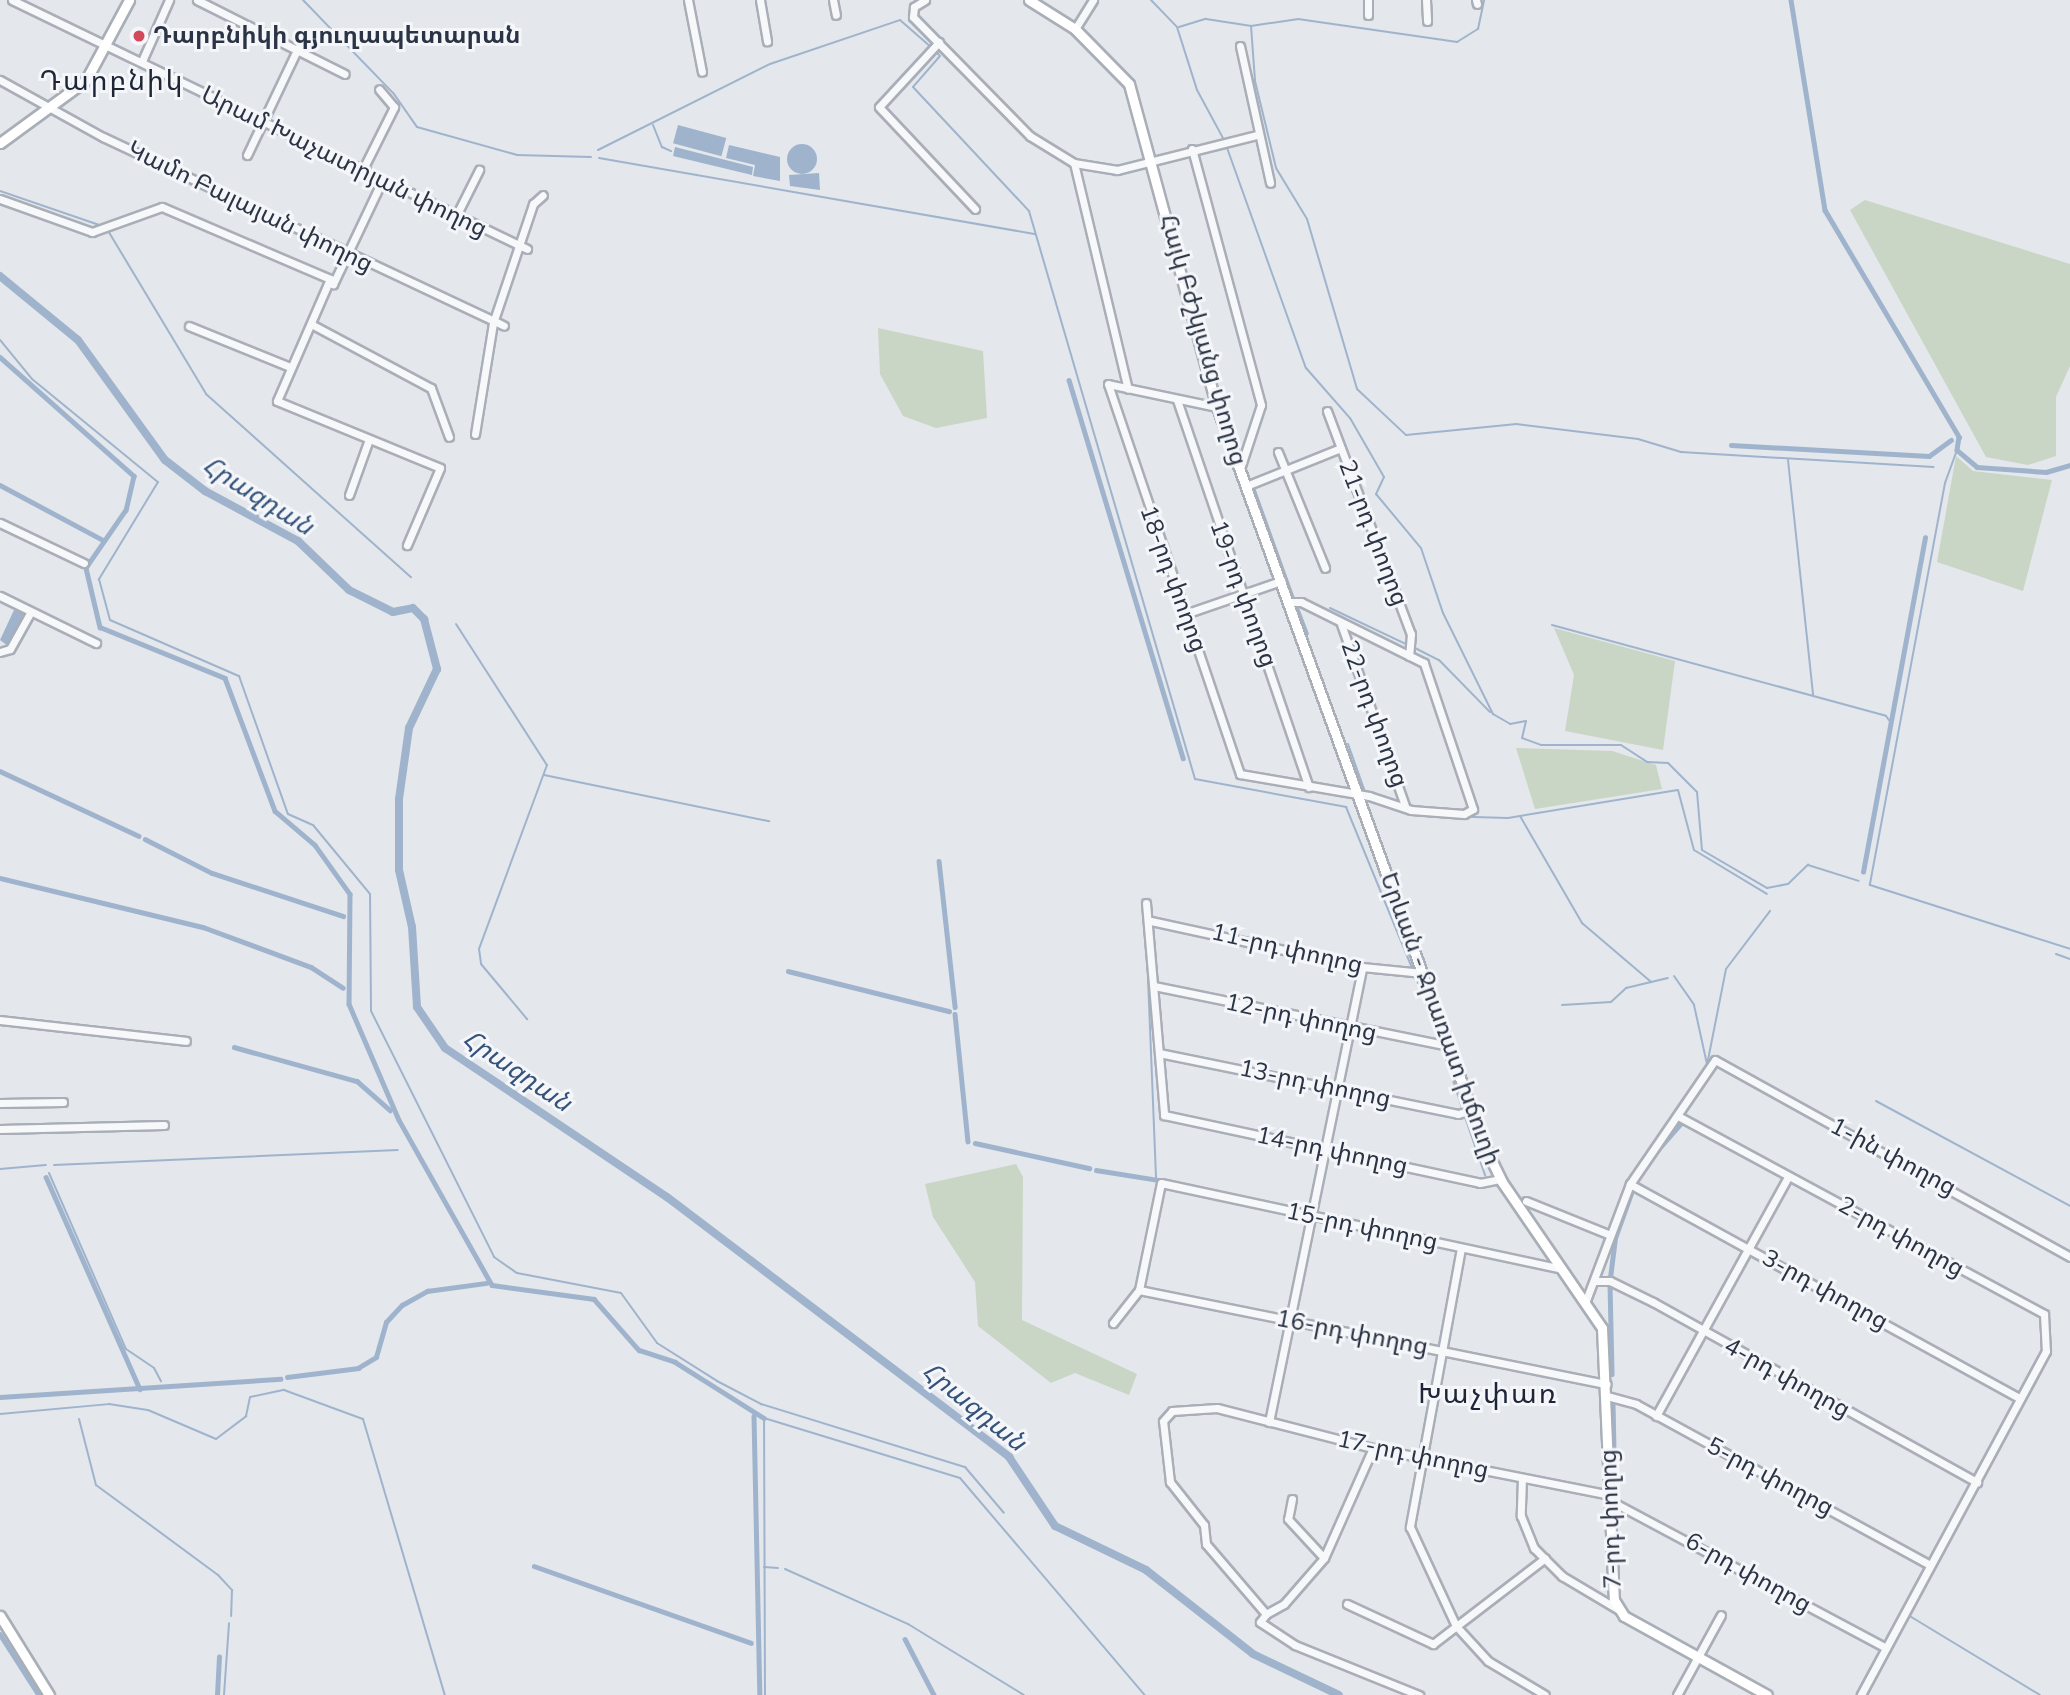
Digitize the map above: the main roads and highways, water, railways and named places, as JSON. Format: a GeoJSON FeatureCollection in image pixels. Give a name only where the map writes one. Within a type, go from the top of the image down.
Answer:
{"type":"FeatureCollection","features":[{"type":"Feature","properties":{"kind":"main road"},"geometry":{"type":"LineString","coordinates":[[0,143],[52,108],[86,80],[108,45],[129,0]]}},
{"type":"Feature","properties":{"kind":"main road","name":"Հայկ Բժշկյանց փողոց"},"geometry":{"type":"LineString","coordinates":[[1029,0],[1075,29],[1129,84],[1153,160],[1217,407],[1359,795]]}},
{"type":"Feature","properties":{"kind":"main road","name":"Երևան - Ջրառատ խճուղի"},"geometry":{"type":"LineString","coordinates":[[1359,795],[1418,974],[1500,1179],[1585,1303]]}},
{"type":"Feature","properties":{"kind":"main road","name":"7-րդ փողոց"},"geometry":{"type":"LineString","coordinates":[[1585,1303],[1605,1339],[1611,1578],[1619,1610],[1697,1657],[1768,1695]]}},
{"type":"Feature","properties":{"kind":"main road"},"geometry":{"type":"LineString","coordinates":[[0,1616],[49,1695]]}},
{"type":"Feature","properties":{"kind":"water"},"geometry":{"type":"Polygon","coordinates":[[[678,125],[726,138],[721,156],[673,143],[678,125]]]}},
{"type":"Feature","properties":{"kind":"water"},"geometry":{"type":"Polygon","coordinates":[[[802,144],[808,145],[816,153],[816,165],[808,173],[802,174],[796,173],[788,165],[787,159],[788,153],[796,145],[802,144]]]}},
{"type":"Feature","properties":{"kind":"water"},"geometry":{"type":"Polygon","coordinates":[[[729,145],[780,157],[780,181],[753,176],[755,165],[726,158],[729,145]]]}},
{"type":"Feature","properties":{"kind":"water"},"geometry":{"type":"Polygon","coordinates":[[[675,147],[753,167],[752,175],[673,156],[675,147]]]}},
{"type":"Feature","properties":{"kind":"water"},"geometry":{"type":"Polygon","coordinates":[[[819,173],[820,190],[790,186],[789,175],[819,173]]]}},
{"type":"Feature","properties":{"kind":"water"},"geometry":{"type":"Polygon","coordinates":[[[14,610],[25,614],[8,646],[0,640],[14,610]]]}},
{"type":"Feature","properties":{"kind":"waterway"},"geometry":{"type":"LineString","coordinates":[[303,0],[394,94],[417,127],[517,155],[591,157]]}},
{"type":"Feature","properties":{"kind":"waterway"},"geometry":{"type":"LineString","coordinates":[[1151,0],[1177,27],[1197,90],[1224,140]]}},
{"type":"Feature","properties":{"kind":"waterway"},"geometry":{"type":"LineString","coordinates":[[1179,27],[1206,19],[1251,26],[1298,19],[1457,42],[1478,29],[1484,0]]}},
{"type":"Feature","properties":{"kind":"waterway"},"geometry":{"type":"LineString","coordinates":[[1791,0],[1825,210],[1959,437],[1957,450],[1977,467],[2046,472],[2070,465]]}},
{"type":"Feature","properties":{"kind":"waterway"},"geometry":{"type":"LineString","coordinates":[[598,150],[770,64],[900,20],[931,47]]}},
{"type":"Feature","properties":{"kind":"waterway"},"geometry":{"type":"LineString","coordinates":[[1251,26],[1255,81],[1276,168],[1307,219],[1357,389],[1406,435],[1516,424],[1638,439],[1681,452],[1934,467]]}},
{"type":"Feature","properties":{"kind":"waterway"},"geometry":{"type":"LineString","coordinates":[[934,50],[940,56],[913,87],[1029,211],[1195,779],[1346,807],[1413,970]]}},
{"type":"Feature","properties":{"kind":"waterway"},"geometry":{"type":"LineString","coordinates":[[653,125],[662,147],[671,151]]}},
{"type":"Feature","properties":{"kind":"waterway"},"geometry":{"type":"LineString","coordinates":[[1226,145],[1306,368],[1350,418],[1384,477],[1376,494],[1421,548],[1443,613],[1493,714],[1510,724],[1526,721],[1522,738],[1541,745],[1621,745],[1647,762],[1668,763],[1697,792],[1702,850],[1767,888],[1788,884],[1808,865],[1859,881]]}},
{"type":"Feature","properties":{"kind":"waterway"},"geometry":{"type":"LineString","coordinates":[[599,158],[1034,234]]}},
{"type":"Feature","properties":{"kind":"waterway"},"geometry":{"type":"LineString","coordinates":[[0,191],[102,226]]}},
{"type":"Feature","properties":{"kind":"waterway"},"geometry":{"type":"LineString","coordinates":[[107,229],[206,394],[411,577]]}},
{"type":"Feature","properties":{"kind":"waterway","name":"Հրազդան"},"geometry":{"type":"LineString","coordinates":[[0,276],[78,340],[165,460],[205,491],[298,541],[349,590],[393,612],[413,608],[424,619],[437,669],[409,728],[399,799],[399,870],[412,927],[417,1007],[445,1048],[667,1197],[1009,1457],[1055,1526],[1146,1570],[1253,1654],[1339,1695]]}},
{"type":"Feature","properties":{"kind":"waterway"},"geometry":{"type":"LineString","coordinates":[[0,340],[32,379],[158,482],[99,579],[110,620],[239,676],[288,814],[313,825],[370,894],[371,1011],[494,1257],[517,1273],[621,1293],[657,1343],[717,1381],[761,1404],[965,1467],[1004,1513]]}},
{"type":"Feature","properties":{"kind":"waterway"},"geometry":{"type":"LineString","coordinates":[[0,357],[134,476],[126,510],[86,568],[100,627],[225,678],[275,811],[315,845],[350,894],[349,1004],[399,1120],[492,1285],[594,1299],[639,1350],[675,1362],[764,1418]]}},
{"type":"Feature","properties":{"kind":"waterway"},"geometry":{"type":"LineString","coordinates":[[1069,380],[1183,758]]}},
{"type":"Feature","properties":{"kind":"waterway"},"geometry":{"type":"LineString","coordinates":[[1731,445],[1929,456],[1951,440]]}},
{"type":"Feature","properties":{"kind":"waterway"},"geometry":{"type":"LineString","coordinates":[[1957,450],[1945,483],[1870,885],[2070,949]]}},
{"type":"Feature","properties":{"kind":"waterway"},"geometry":{"type":"LineString","coordinates":[[1788,460],[1813,695]]}},
{"type":"Feature","properties":{"kind":"waterway"},"geometry":{"type":"LineString","coordinates":[[0,485],[101,539]]}},
{"type":"Feature","properties":{"kind":"waterway"},"geometry":{"type":"LineString","coordinates":[[1252,486],[1292,597]]}},
{"type":"Feature","properties":{"kind":"waterway"},"geometry":{"type":"LineString","coordinates":[[1863,872],[1925,538]]}},
{"type":"Feature","properties":{"kind":"waterway"},"geometry":{"type":"LineString","coordinates":[[1295,604],[1306,633]]}},
{"type":"Feature","properties":{"kind":"waterway"},"geometry":{"type":"LineString","coordinates":[[1330,608],[1408,645]]}},
{"type":"Feature","properties":{"kind":"waterway"},"geometry":{"type":"LineString","coordinates":[[456,624],[547,765],[479,949],[481,964],[527,1019]]}},
{"type":"Feature","properties":{"kind":"waterway"},"geometry":{"type":"LineString","coordinates":[[1552,625],[1886,716],[1891,723]]}},
{"type":"Feature","properties":{"kind":"waterway"},"geometry":{"type":"LineString","coordinates":[[1413,647],[1439,660],[1490,712]]}},
{"type":"Feature","properties":{"kind":"waterway"},"geometry":{"type":"LineString","coordinates":[[1348,744],[1365,792]]}},
{"type":"Feature","properties":{"kind":"waterway"},"geometry":{"type":"LineString","coordinates":[[0,771],[139,836]]}},
{"type":"Feature","properties":{"kind":"waterway"},"geometry":{"type":"LineString","coordinates":[[544,775],[769,821]]}},
{"type":"Feature","properties":{"kind":"waterway"},"geometry":{"type":"LineString","coordinates":[[1440,816],[1508,818],[1678,790],[1694,850],[1767,894]]}},
{"type":"Feature","properties":{"kind":"waterway"},"geometry":{"type":"LineString","coordinates":[[1367,800],[1387,806]]}},
{"type":"Feature","properties":{"kind":"waterway"},"geometry":{"type":"LineString","coordinates":[[1520,816],[1582,923],[1651,982]]}},
{"type":"Feature","properties":{"kind":"waterway"},"geometry":{"type":"LineString","coordinates":[[145,839],[212,873],[343,916]]}},
{"type":"Feature","properties":{"kind":"waterway"},"geometry":{"type":"LineString","coordinates":[[939,861],[955,1007]]}},
{"type":"Feature","properties":{"kind":"waterway"},"geometry":{"type":"LineString","coordinates":[[0,878],[203,927],[311,967],[343,988]]}},
{"type":"Feature","properties":{"kind":"waterway"},"geometry":{"type":"LineString","coordinates":[[1707,1065],[1726,969],[1770,911]]}},
{"type":"Feature","properties":{"kind":"waterway"},"geometry":{"type":"LineString","coordinates":[[1147,953],[1156,1179]]}},
{"type":"Feature","properties":{"kind":"waterway"},"geometry":{"type":"LineString","coordinates":[[2056,954],[2070,959]]}},
{"type":"Feature","properties":{"kind":"waterway"},"geometry":{"type":"LineString","coordinates":[[788,971],[949,1011]]}},
{"type":"Feature","properties":{"kind":"waterway"},"geometry":{"type":"LineString","coordinates":[[1415,975],[1440,1042]]}},
{"type":"Feature","properties":{"kind":"waterway"},"geometry":{"type":"LineString","coordinates":[[1674,976],[1694,1005],[1707,1064]]}},
{"type":"Feature","properties":{"kind":"waterway"},"geometry":{"type":"LineString","coordinates":[[1562,1005],[1611,1002],[1626,988],[1668,978]]}},
{"type":"Feature","properties":{"kind":"waterway"},"geometry":{"type":"LineString","coordinates":[[955,1014],[968,1141]]}},
{"type":"Feature","properties":{"kind":"waterway"},"geometry":{"type":"LineString","coordinates":[[234,1047],[357,1081],[390,1110]]}},
{"type":"Feature","properties":{"kind":"waterway"},"geometry":{"type":"LineString","coordinates":[[1442,1047],[1462,1108]]}},
{"type":"Feature","properties":{"kind":"waterway"},"geometry":{"type":"LineString","coordinates":[[1876,1101],[2070,1206]]}},
{"type":"Feature","properties":{"kind":"waterway"},"geometry":{"type":"LineString","coordinates":[[1464,1114],[1485,1175]]}},
{"type":"Feature","properties":{"kind":"waterway"},"geometry":{"type":"LineString","coordinates":[[1655,1153],[1682,1122]]}},
{"type":"Feature","properties":{"kind":"waterway"},"geometry":{"type":"LineString","coordinates":[[975,1143],[1089,1168]]}},
{"type":"Feature","properties":{"kind":"waterway"},"geometry":{"type":"LineString","coordinates":[[54,1165],[398,1150]]}},
{"type":"Feature","properties":{"kind":"waterway"},"geometry":{"type":"LineString","coordinates":[[0,1169],[46,1165]]}},
{"type":"Feature","properties":{"kind":"waterway"},"geometry":{"type":"LineString","coordinates":[[1096,1170],[1165,1181]]}},
{"type":"Feature","properties":{"kind":"waterway"},"geometry":{"type":"LineString","coordinates":[[49,1173],[126,1349],[154,1368],[161,1381]]}},
{"type":"Feature","properties":{"kind":"waterway"},"geometry":{"type":"LineString","coordinates":[[46,1177],[140,1389]]}},
{"type":"Feature","properties":{"kind":"waterway"},"geometry":{"type":"LineString","coordinates":[[1610,1278],[1615,1238],[1633,1188]]}},
{"type":"Feature","properties":{"kind":"waterway"},"geometry":{"type":"LineString","coordinates":[[287,1377],[358,1368],[376,1357],[386,1322],[402,1305],[427,1291],[486,1283]]}},
{"type":"Feature","properties":{"kind":"waterway"},"geometry":{"type":"LineString","coordinates":[[1610,1284],[1612,1374]]}},
{"type":"Feature","properties":{"kind":"waterway"},"geometry":{"type":"LineString","coordinates":[[0,1397],[280,1379]]}},
{"type":"Feature","properties":{"kind":"waterway"},"geometry":{"type":"LineString","coordinates":[[0,1414],[109,1404],[148,1410],[216,1439],[246,1416],[250,1397],[284,1390],[363,1419],[445,1695]]}},
{"type":"Feature","properties":{"kind":"waterway"},"geometry":{"type":"LineString","coordinates":[[1613,1403],[1615,1496]]}},
{"type":"Feature","properties":{"kind":"waterway"},"geometry":{"type":"LineString","coordinates":[[754,1416],[760,1695]]}},
{"type":"Feature","properties":{"kind":"waterway"},"geometry":{"type":"LineString","coordinates":[[765,1695],[764,1418],[960,1478],[1145,1695]]}},
{"type":"Feature","properties":{"kind":"waterway"},"geometry":{"type":"LineString","coordinates":[[79,1419],[96,1485],[218,1575],[232,1590],[231,1616]]}},
{"type":"Feature","properties":{"kind":"waterway"},"geometry":{"type":"LineString","coordinates":[[534,1566],[751,1643]]}},
{"type":"Feature","properties":{"kind":"waterway"},"geometry":{"type":"LineString","coordinates":[[764,1567],[778,1568]]}},
{"type":"Feature","properties":{"kind":"waterway"},"geometry":{"type":"LineString","coordinates":[[785,1569],[908,1624],[1024,1695]]}},
{"type":"Feature","properties":{"kind":"waterway"},"geometry":{"type":"LineString","coordinates":[[1908,1615],[2040,1695]]}},
{"type":"Feature","properties":{"kind":"waterway"},"geometry":{"type":"LineString","coordinates":[[224,1695],[229,1623]]}},
{"type":"Feature","properties":{"kind":"waterway"},"geometry":{"type":"LineString","coordinates":[[0,1634],[39,1695]]}},
{"type":"Feature","properties":{"kind":"waterway"},"geometry":{"type":"LineString","coordinates":[[905,1639],[934,1695]]}},
{"type":"Feature","properties":{"kind":"waterway"},"geometry":{"type":"LineString","coordinates":[[217,1695],[219,1657]]}},
{"type":"Feature","properties":{"kind":"place","name":"Դարբնիկի գյուղապետարան"},"geometry":{"type":"Point","coordinates":[139,36]}},
{"type":"Feature","properties":{"kind":"district","name":"Դարբնիկ"},"geometry":{"type":"Point","coordinates":[112,81]}},
{"type":"Feature","properties":{"kind":"district","name":"Խաչփառ"},"geometry":{"type":"Point","coordinates":[1488,1394]}}]}
